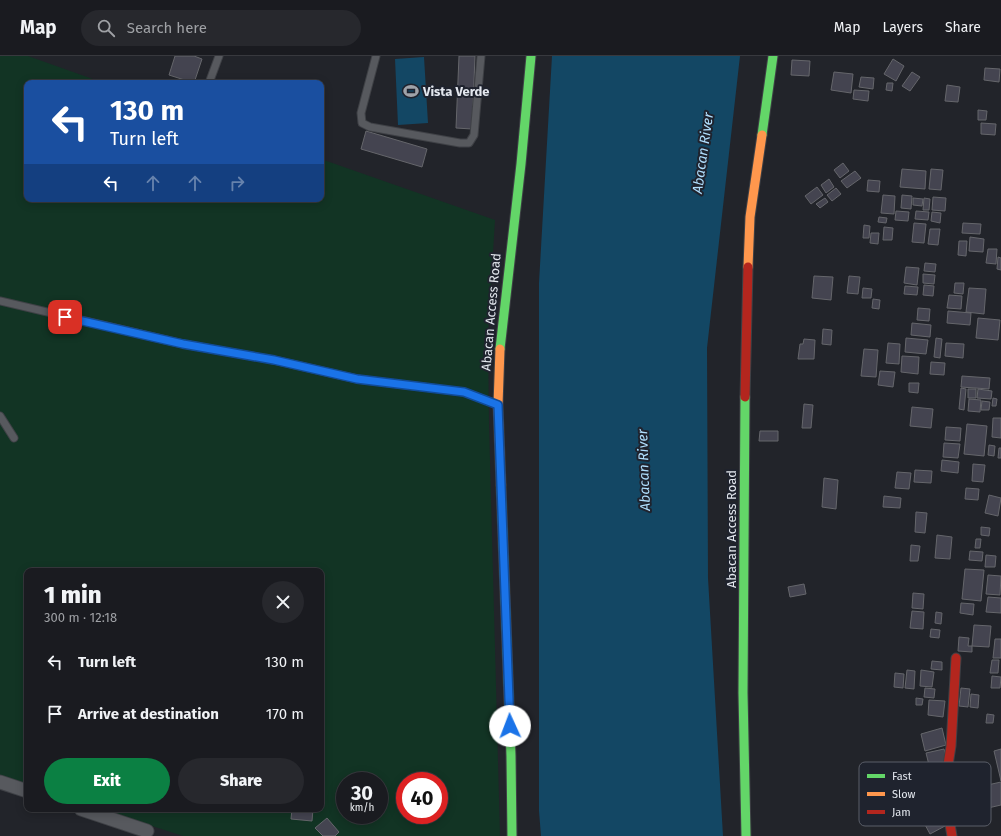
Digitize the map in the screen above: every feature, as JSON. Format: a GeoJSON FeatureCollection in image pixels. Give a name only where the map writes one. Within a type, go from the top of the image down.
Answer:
{"type":"FeatureCollection","features":[{"type":"Feature","properties":{"kind":"street","name":"Abacan Access Road"},"geometry":{"type":"LineString","coordinates":[[512,836],[511,756],[498,405],[500,338],[521,164],[531,56]]}},
{"type":"Feature","properties":{"kind":"street","name":"Abacan Access Road"},"geometry":{"type":"LineString","coordinates":[[746,836],[742,693],[745,366],[750,217],[773,56]]}},
{"type":"Feature","properties":{"kind":"street"},"geometry":{"type":"LineString","coordinates":[[948,762],[951,746],[956,658]]}},
{"type":"Feature","properties":{"kind":"street"},"geometry":{"type":"LineString","coordinates":[[0,782],[24,790]]}},
{"type":"Feature","properties":{"kind":"street"},"geometry":{"type":"LineString","coordinates":[[90,812],[147,831]]}},
{"type":"Feature","properties":{"kind":"street"},"geometry":{"type":"LineString","coordinates":[[950,826],[952,836]]}},
{"type":"Feature","properties":{"kind":"lane"},"geometry":{"type":"LineString","coordinates":[[210,80],[219,56]]}},
{"type":"Feature","properties":{"kind":"lane"},"geometry":{"type":"LineString","coordinates":[[376,56],[361,113],[362,123],[370,127],[460,143],[469,143],[474,136],[480,56]]}},
{"type":"Feature","properties":{"kind":"lane"},"geometry":{"type":"LineString","coordinates":[[0,301],[183,344],[274,360],[357,379],[464,392],[498,405]]}},
{"type":"Feature","properties":{"kind":"lane"},"geometry":{"type":"LineString","coordinates":[[0,416],[14,438]]}},
{"type":"Feature","properties":{"kind":"green space"},"geometry":{"type":"Polygon","coordinates":[[[0,56],[28,56],[96,80],[24,80],[24,202],[324,202],[324,160],[495,220],[488,335],[500,836],[183,836],[108,812],[324,812],[324,568],[24,568],[24,784],[0,776],[0,56]]]}},
{"type":"Feature","properties":{"kind":"water","name":"Abacan River"},"geometry":{"type":"Polygon","coordinates":[[[552,56],[740,56],[707,348],[708,578],[723,836],[541,836],[539,811],[539,283],[552,56]]]}},
{"type":"Feature","properties":{"kind":"water","name":"Vista Verde"},"geometry":{"type":"Polygon","coordinates":[[[424,57],[428,123],[398,125],[395,59],[424,57]]]}},
{"type":"Feature","properties":{"kind":"building"},"geometry":{"type":"Polygon","coordinates":[[[175,56],[194,56],[202,59],[195,80],[185,80],[169,75],[175,56]]]}},
{"type":"Feature","properties":{"kind":"building"},"geometry":{"type":"Polygon","coordinates":[[[459,56],[475,56],[472,129],[456,128],[459,56]]]}},
{"type":"Feature","properties":{"kind":"building"},"geometry":{"type":"Polygon","coordinates":[[[893,59],[904,66],[896,81],[884,74],[893,59]]]}},
{"type":"Feature","properties":{"kind":"building"},"geometry":{"type":"Polygon","coordinates":[[[792,60],[810,61],[809,76],[791,75],[792,60]]]}},
{"type":"Feature","properties":{"kind":"building"},"geometry":{"type":"Polygon","coordinates":[[[985,68],[1000,69],[999,82],[984,80],[985,68]]]}},
{"type":"Feature","properties":{"kind":"building"},"geometry":{"type":"Polygon","coordinates":[[[834,72],[853,74],[851,93],[831,90],[834,72]]]}},
{"type":"Feature","properties":{"kind":"building"},"geometry":{"type":"Polygon","coordinates":[[[912,72],[920,77],[910,91],[902,86],[912,72]]]}},
{"type":"Feature","properties":{"kind":"building"},"geometry":{"type":"Polygon","coordinates":[[[861,77],[874,78],[873,89],[859,87],[861,77]]]}},
{"type":"Feature","properties":{"kind":"building"},"geometry":{"type":"Polygon","coordinates":[[[887,83],[893,83],[892,91],[886,90],[887,83]]]}},
{"type":"Feature","properties":{"kind":"building"},"geometry":{"type":"Polygon","coordinates":[[[947,85],[960,87],[958,102],[945,101],[947,85]]]}},
{"type":"Feature","properties":{"kind":"building"},"geometry":{"type":"Polygon","coordinates":[[[854,90],[869,91],[868,101],[853,99],[854,90]]]}},
{"type":"Feature","properties":{"kind":"building"},"geometry":{"type":"Polygon","coordinates":[[[978,110],[987,111],[986,120],[978,120],[978,110]]]}},
{"type":"Feature","properties":{"kind":"building"},"geometry":{"type":"Polygon","coordinates":[[[981,123],[996,124],[995,135],[981,134],[981,123]]]}},
{"type":"Feature","properties":{"kind":"building"},"geometry":{"type":"Polygon","coordinates":[[[366,131],[427,149],[422,167],[361,149],[366,131]]]}},
{"type":"Feature","properties":{"kind":"building"},"geometry":{"type":"Polygon","coordinates":[[[843,163],[849,171],[840,178],[834,170],[843,163]]]}},
{"type":"Feature","properties":{"kind":"building"},"geometry":{"type":"Polygon","coordinates":[[[902,169],[926,171],[925,189],[900,187],[902,169]]]}},
{"type":"Feature","properties":{"kind":"building"},"geometry":{"type":"Polygon","coordinates":[[[931,169],[943,170],[941,190],[929,189],[931,169]]]}},
{"type":"Feature","properties":{"kind":"building"},"geometry":{"type":"Polygon","coordinates":[[[855,171],[861,178],[847,188],[841,181],[855,171]]]}},
{"type":"Feature","properties":{"kind":"building"},"geometry":{"type":"Polygon","coordinates":[[[829,179],[834,187],[826,193],[821,185],[829,179]]]}},
{"type":"Feature","properties":{"kind":"building"},"geometry":{"type":"Polygon","coordinates":[[[868,180],[880,181],[879,192],[867,191],[868,180]]]}},
{"type":"Feature","properties":{"kind":"building"},"geometry":{"type":"Polygon","coordinates":[[[817,187],[823,195],[811,204],[805,196],[817,187]]]}},
{"type":"Feature","properties":{"kind":"building"},"geometry":{"type":"Polygon","coordinates":[[[836,188],[841,194],[832,201],[827,195],[836,188]]]}},
{"type":"Feature","properties":{"kind":"building"},"geometry":{"type":"Polygon","coordinates":[[[883,195],[895,196],[894,214],[881,213],[883,195]]]}},
{"type":"Feature","properties":{"kind":"building"},"geometry":{"type":"Polygon","coordinates":[[[902,195],[912,196],[911,209],[901,208],[902,195]]]}},
{"type":"Feature","properties":{"kind":"building"},"geometry":{"type":"Polygon","coordinates":[[[933,197],[946,198],[945,211],[932,210],[933,197]]]}},
{"type":"Feature","properties":{"kind":"building"},"geometry":{"type":"Polygon","coordinates":[[[825,198],[828,202],[820,208],[816,204],[825,198]]]}},
{"type":"Feature","properties":{"kind":"building"},"geometry":{"type":"Polygon","coordinates":[[[913,198],[923,199],[922,206],[913,205],[913,198]]]}},
{"type":"Feature","properties":{"kind":"building"},"geometry":{"type":"Polygon","coordinates":[[[924,198],[930,199],[929,210],[923,210],[924,198]]]}},
{"type":"Feature","properties":{"kind":"building"},"geometry":{"type":"Polygon","coordinates":[[[896,211],[909,212],[908,221],[895,220],[896,211]]]}},
{"type":"Feature","properties":{"kind":"building"},"geometry":{"type":"Polygon","coordinates":[[[916,211],[929,212],[928,220],[915,219],[916,211]]]}},
{"type":"Feature","properties":{"kind":"building"},"geometry":{"type":"Polygon","coordinates":[[[932,212],[941,213],[940,223],[931,221],[932,212]]]}},
{"type":"Feature","properties":{"kind":"building"},"geometry":{"type":"Polygon","coordinates":[[[879,217],[887,218],[886,223],[878,222],[879,217]]]}},
{"type":"Feature","properties":{"kind":"building"},"geometry":{"type":"Polygon","coordinates":[[[914,223],[926,224],[924,243],[912,242],[914,223]]]}},
{"type":"Feature","properties":{"kind":"building"},"geometry":{"type":"Polygon","coordinates":[[[963,223],[981,224],[980,234],[962,233],[963,223]]]}},
{"type":"Feature","properties":{"kind":"building"},"geometry":{"type":"Polygon","coordinates":[[[864,225],[870,226],[869,238],[863,238],[864,225]]]}},
{"type":"Feature","properties":{"kind":"building"},"geometry":{"type":"Polygon","coordinates":[[[884,227],[893,228],[892,240],[883,240],[884,227]]]}},
{"type":"Feature","properties":{"kind":"building"},"geometry":{"type":"Polygon","coordinates":[[[930,229],[940,229],[938,245],[928,244],[930,229]]]}},
{"type":"Feature","properties":{"kind":"building"},"geometry":{"type":"Polygon","coordinates":[[[871,233],[879,233],[878,244],[870,243],[871,233]]]}},
{"type":"Feature","properties":{"kind":"building"},"geometry":{"type":"Polygon","coordinates":[[[970,237],[984,239],[983,252],[969,251],[970,237]]]}},
{"type":"Feature","properties":{"kind":"building"},"geometry":{"type":"Polygon","coordinates":[[[959,241],[967,241],[966,256],[958,255],[959,241]]]}},
{"type":"Feature","properties":{"kind":"building"},"geometry":{"type":"Polygon","coordinates":[[[988,249],[997,249],[996,264],[986,263],[988,249]]]}},
{"type":"Feature","properties":{"kind":"building"},"geometry":{"type":"Polygon","coordinates":[[[998,257],[1001,258],[1001,270],[997,269],[998,257]]]}},
{"type":"Feature","properties":{"kind":"building"},"geometry":{"type":"Polygon","coordinates":[[[925,263],[936,264],[935,272],[924,271],[925,263]]]}},
{"type":"Feature","properties":{"kind":"building"},"geometry":{"type":"Polygon","coordinates":[[[906,267],[919,268],[917,285],[904,283],[906,267]]]}},
{"type":"Feature","properties":{"kind":"building"},"geometry":{"type":"Polygon","coordinates":[[[923,274],[935,275],[934,284],[923,283],[923,274]]]}},
{"type":"Feature","properties":{"kind":"building"},"geometry":{"type":"Polygon","coordinates":[[[814,276],[833,277],[831,300],[812,298],[814,276]]]}},
{"type":"Feature","properties":{"kind":"building"},"geometry":{"type":"Polygon","coordinates":[[[849,276],[860,277],[858,294],[847,293],[849,276]]]}},
{"type":"Feature","properties":{"kind":"building"},"geometry":{"type":"Polygon","coordinates":[[[955,283],[964,283],[963,294],[954,293],[955,283]]]}},
{"type":"Feature","properties":{"kind":"building"},"geometry":{"type":"Polygon","coordinates":[[[924,285],[934,286],[933,296],[923,295],[924,285]]]}},
{"type":"Feature","properties":{"kind":"building"},"geometry":{"type":"Polygon","coordinates":[[[905,286],[918,287],[917,295],[904,294],[905,286]]]}},
{"type":"Feature","properties":{"kind":"building"},"geometry":{"type":"Polygon","coordinates":[[[863,288],[872,289],[871,298],[862,298],[863,288]]]}},
{"type":"Feature","properties":{"kind":"building"},"geometry":{"type":"Polygon","coordinates":[[[969,288],[986,289],[984,314],[966,312],[969,288]]]}},
{"type":"Feature","properties":{"kind":"building"},"geometry":{"type":"Polygon","coordinates":[[[949,295],[962,296],[961,309],[947,308],[949,295]]]}},
{"type":"Feature","properties":{"kind":"building"},"geometry":{"type":"Polygon","coordinates":[[[873,299],[880,300],[879,309],[872,308],[873,299]]]}},
{"type":"Feature","properties":{"kind":"building"},"geometry":{"type":"Polygon","coordinates":[[[918,308],[930,309],[929,321],[917,320],[918,308]]]}},
{"type":"Feature","properties":{"kind":"building"},"geometry":{"type":"Polygon","coordinates":[[[948,311],[971,313],[970,325],[947,323],[948,311]]]}},
{"type":"Feature","properties":{"kind":"building"},"geometry":{"type":"Polygon","coordinates":[[[978,318],[1000,320],[998,340],[976,338],[978,318]]]}},
{"type":"Feature","properties":{"kind":"building"},"geometry":{"type":"Polygon","coordinates":[[[912,323],[931,325],[930,337],[911,335],[912,323]]]}},
{"type":"Feature","properties":{"kind":"building"},"geometry":{"type":"Polygon","coordinates":[[[823,329],[832,330],[831,345],[822,344],[823,329]]]}},
{"type":"Feature","properties":{"kind":"building"},"geometry":{"type":"Polygon","coordinates":[[[906,338],[928,340],[926,354],[905,352],[906,338]]]}},
{"type":"Feature","properties":{"kind":"building"},"geometry":{"type":"Polygon","coordinates":[[[936,338],[942,339],[940,358],[934,357],[936,338]]]}},
{"type":"Feature","properties":{"kind":"building"},"geometry":{"type":"Polygon","coordinates":[[[804,339],[815,340],[814,359],[798,359],[800,344],[803,344],[804,339]]]}},
{"type":"Feature","properties":{"kind":"building"},"geometry":{"type":"Polygon","coordinates":[[[888,343],[900,344],[899,364],[886,363],[888,343]]]}},
{"type":"Feature","properties":{"kind":"building"},"geometry":{"type":"Polygon","coordinates":[[[946,343],[964,344],[963,358],[945,356],[946,343]]]}},
{"type":"Feature","properties":{"kind":"building"},"geometry":{"type":"Polygon","coordinates":[[[864,349],[878,350],[876,377],[861,376],[864,349]]]}},
{"type":"Feature","properties":{"kind":"building"},"geometry":{"type":"Polygon","coordinates":[[[902,356],[919,357],[918,374],[901,372],[902,356]]]}},
{"type":"Feature","properties":{"kind":"building"},"geometry":{"type":"Polygon","coordinates":[[[931,362],[945,363],[944,375],[930,374],[931,362]]]}},
{"type":"Feature","properties":{"kind":"building"},"geometry":{"type":"Polygon","coordinates":[[[880,371],[895,372],[893,387],[878,385],[880,371]]]}},
{"type":"Feature","properties":{"kind":"building"},"geometry":{"type":"Polygon","coordinates":[[[962,376],[990,378],[989,389],[961,387],[962,376]]]}},
{"type":"Feature","properties":{"kind":"building"},"geometry":{"type":"Polygon","coordinates":[[[909,383],[919,383],[918,393],[909,392],[909,383]]]}},
{"type":"Feature","properties":{"kind":"building"},"geometry":{"type":"Polygon","coordinates":[[[961,388],[966,389],[964,410],[959,409],[961,388]]]}},
{"type":"Feature","properties":{"kind":"building"},"geometry":{"type":"Polygon","coordinates":[[[968,389],[976,389],[976,398],[968,398],[968,389]]]}},
{"type":"Feature","properties":{"kind":"building"},"geometry":{"type":"Polygon","coordinates":[[[978,389],[992,391],[991,399],[977,398],[978,389]]]}},
{"type":"Feature","properties":{"kind":"building"},"geometry":{"type":"Polygon","coordinates":[[[993,398],[997,399],[996,406],[992,406],[993,398]]]}},
{"type":"Feature","properties":{"kind":"building"},"geometry":{"type":"Polygon","coordinates":[[[969,399],[981,400],[980,412],[968,411],[969,399]]]}},
{"type":"Feature","properties":{"kind":"building"},"geometry":{"type":"Polygon","coordinates":[[[982,401],[990,402],[989,410],[981,410],[982,401]]]}},
{"type":"Feature","properties":{"kind":"building"},"geometry":{"type":"Polygon","coordinates":[[[804,404],[813,405],[811,428],[802,428],[804,404]]]}},
{"type":"Feature","properties":{"kind":"building"},"geometry":{"type":"Polygon","coordinates":[[[912,407],[933,409],[931,428],[910,426],[912,407]]]}},
{"type":"Feature","properties":{"kind":"building"},"geometry":{"type":"Polygon","coordinates":[[[993,418],[1001,418],[1001,438],[992,437],[993,418]]]}},
{"type":"Feature","properties":{"kind":"building"},"geometry":{"type":"Polygon","coordinates":[[[967,424],[987,426],[984,456],[964,454],[967,424]]]}},
{"type":"Feature","properties":{"kind":"building"},"geometry":{"type":"Polygon","coordinates":[[[946,427],[961,428],[960,441],[945,440],[946,427]]]}},
{"type":"Feature","properties":{"kind":"building"},"geometry":{"type":"Polygon","coordinates":[[[760,431],[778,431],[778,441],[759,441],[760,431]]]}},
{"type":"Feature","properties":{"kind":"building"},"geometry":{"type":"Polygon","coordinates":[[[944,443],[960,444],[958,458],[943,457],[944,443]]]}},
{"type":"Feature","properties":{"kind":"building"},"geometry":{"type":"Polygon","coordinates":[[[989,445],[995,446],[994,456],[988,455],[989,445]]]}},
{"type":"Feature","properties":{"kind":"building"},"geometry":{"type":"Polygon","coordinates":[[[999,448],[1001,448],[1001,458],[998,458],[999,448]]]}},
{"type":"Feature","properties":{"kind":"building"},"geometry":{"type":"Polygon","coordinates":[[[942,460],[959,462],[958,473],[941,471],[942,460]]]}},
{"type":"Feature","properties":{"kind":"building"},"geometry":{"type":"Polygon","coordinates":[[[973,464],[985,465],[983,482],[972,481],[973,464]]]}},
{"type":"Feature","properties":{"kind":"building"},"geometry":{"type":"Polygon","coordinates":[[[915,470],[932,471],[931,483],[914,482],[915,470]]]}},
{"type":"Feature","properties":{"kind":"building"},"geometry":{"type":"Polygon","coordinates":[[[897,472],[911,473],[909,489],[895,488],[897,472]]]}},
{"type":"Feature","properties":{"kind":"building"},"geometry":{"type":"Polygon","coordinates":[[[824,478],[838,480],[836,509],[822,507],[824,478]]]}},
{"type":"Feature","properties":{"kind":"building"},"geometry":{"type":"Polygon","coordinates":[[[966,488],[979,489],[978,500],[965,499],[966,488]]]}},
{"type":"Feature","properties":{"kind":"building"},"geometry":{"type":"Polygon","coordinates":[[[989,495],[1001,498],[998,516],[985,513],[989,495]]]}},
{"type":"Feature","properties":{"kind":"building"},"geometry":{"type":"Polygon","coordinates":[[[884,496],[901,498],[900,508],[883,507],[884,496]]]}},
{"type":"Feature","properties":{"kind":"building"},"geometry":{"type":"Polygon","coordinates":[[[916,512],[927,513],[925,533],[915,532],[916,512]]]}},
{"type":"Feature","properties":{"kind":"building"},"geometry":{"type":"Polygon","coordinates":[[[981,527],[990,528],[989,536],[981,535],[981,527]]]}},
{"type":"Feature","properties":{"kind":"building"},"geometry":{"type":"Polygon","coordinates":[[[937,535],[952,537],[950,559],[935,558],[937,535]]]}},
{"type":"Feature","properties":{"kind":"building"},"geometry":{"type":"Polygon","coordinates":[[[976,539],[981,539],[980,548],[975,548],[976,539]]]}},
{"type":"Feature","properties":{"kind":"building"},"geometry":{"type":"Polygon","coordinates":[[[911,545],[920,546],[918,561],[910,561],[911,545]]]}},
{"type":"Feature","properties":{"kind":"building"},"geometry":{"type":"Polygon","coordinates":[[[970,551],[983,552],[982,561],[969,560],[970,551]]]}},
{"type":"Feature","properties":{"kind":"building"},"geometry":{"type":"Polygon","coordinates":[[[986,555],[996,556],[995,567],[985,567],[986,555]]]}},
{"type":"Feature","properties":{"kind":"building"},"geometry":{"type":"Polygon","coordinates":[[[965,569],[984,570],[981,601],[962,599],[965,569]]]}},
{"type":"Feature","properties":{"kind":"building"},"geometry":{"type":"Polygon","coordinates":[[[988,575],[1001,576],[1000,595],[986,594],[988,575]]]}},
{"type":"Feature","properties":{"kind":"building"},"geometry":{"type":"Polygon","coordinates":[[[804,584],[806,594],[790,597],[788,587],[804,584]]]}},
{"type":"Feature","properties":{"kind":"building"},"geometry":{"type":"Polygon","coordinates":[[[913,593],[924,594],[923,609],[912,608],[913,593]]]}},
{"type":"Feature","properties":{"kind":"building"},"geometry":{"type":"Polygon","coordinates":[[[988,597],[1001,598],[1001,613],[986,612],[988,597]]]}},
{"type":"Feature","properties":{"kind":"building"},"geometry":{"type":"Polygon","coordinates":[[[961,603],[974,604],[973,615],[960,613],[961,603]]]}},
{"type":"Feature","properties":{"kind":"building"},"geometry":{"type":"Polygon","coordinates":[[[912,611],[924,612],[923,629],[910,628],[912,611]]]}},
{"type":"Feature","properties":{"kind":"building"},"geometry":{"type":"Polygon","coordinates":[[[936,612],[942,613],[941,624],[935,623],[936,612]]]}},
{"type":"Feature","properties":{"kind":"building"},"geometry":{"type":"Polygon","coordinates":[[[974,625],[991,626],[989,647],[972,646],[974,625]]]}},
{"type":"Feature","properties":{"kind":"building"},"geometry":{"type":"Polygon","coordinates":[[[931,629],[940,630],[939,638],[930,637],[931,629]]]}},
{"type":"Feature","properties":{"kind":"building"},"geometry":{"type":"Polygon","coordinates":[[[959,637],[969,638],[968,646],[972,646],[972,652],[958,651],[959,637]]]}},
{"type":"Feature","properties":{"kind":"building"},"geometry":{"type":"Polygon","coordinates":[[[995,639],[1001,639],[1001,658],[993,658],[995,639]]]}},
{"type":"Feature","properties":{"kind":"building"},"geometry":{"type":"Polygon","coordinates":[[[992,660],[999,660],[998,673],[990,673],[992,660]]]}},
{"type":"Feature","properties":{"kind":"building"},"geometry":{"type":"Polygon","coordinates":[[[932,661],[942,662],[942,670],[931,669],[932,661]]]}},
{"type":"Feature","properties":{"kind":"building"},"geometry":{"type":"Polygon","coordinates":[[[907,670],[915,671],[914,689],[905,688],[907,670]]]}},
{"type":"Feature","properties":{"kind":"building"},"geometry":{"type":"Polygon","coordinates":[[[921,670],[934,672],[932,687],[920,686],[921,670]]]}},
{"type":"Feature","properties":{"kind":"building"},"geometry":{"type":"Polygon","coordinates":[[[895,673],[904,674],[903,688],[894,687],[895,673]]]}},
{"type":"Feature","properties":{"kind":"building"},"geometry":{"type":"Polygon","coordinates":[[[992,676],[1001,677],[1000,688],[991,688],[992,676]]]}},
{"type":"Feature","properties":{"kind":"building"},"geometry":{"type":"Polygon","coordinates":[[[925,688],[935,689],[934,698],[924,697],[925,688]]]}},
{"type":"Feature","properties":{"kind":"building"},"geometry":{"type":"Polygon","coordinates":[[[961,688],[970,689],[968,707],[959,706],[961,688]]]}},
{"type":"Feature","properties":{"kind":"building"},"geometry":{"type":"Polygon","coordinates":[[[971,694],[979,695],[978,708],[970,707],[971,694]]]}},
{"type":"Feature","properties":{"kind":"building"},"geometry":{"type":"Polygon","coordinates":[[[916,698],[923,699],[922,705],[916,705],[916,698]]]}},
{"type":"Feature","properties":{"kind":"building"},"geometry":{"type":"Polygon","coordinates":[[[929,700],[945,701],[943,717],[928,715],[929,700]]]}},
{"type":"Feature","properties":{"kind":"building"},"geometry":{"type":"Polygon","coordinates":[[[987,714],[994,715],[993,723],[986,723],[987,714]]]}},
{"type":"Feature","properties":{"kind":"building"},"geometry":{"type":"Polygon","coordinates":[[[942,728],[946,745],[925,751],[921,734],[942,728]]]}},
{"type":"Feature","properties":{"kind":"building"},"geometry":{"type":"Polygon","coordinates":[[[944,749],[947,762],[928,762],[926,753],[944,749]]]}},
{"type":"Feature","properties":{"kind":"building"},"geometry":{"type":"Polygon","coordinates":[[[1001,749],[1001,781],[994,751],[1001,749]]]}},
{"type":"Feature","properties":{"kind":"building"},"geometry":{"type":"Polygon","coordinates":[[[1001,782],[1001,805],[991,807],[991,784],[1001,782]]]}},
{"type":"Feature","properties":{"kind":"building"},"geometry":{"type":"Polygon","coordinates":[[[292,812],[313,812],[312,821],[291,819],[292,812]]]}},
{"type":"Feature","properties":{"kind":"building"},"geometry":{"type":"Polygon","coordinates":[[[327,818],[339,832],[335,836],[323,836],[315,828],[327,818]]]}},
{"type":"Feature","properties":{"kind":"building"},"geometry":{"type":"Polygon","coordinates":[[[926,826],[945,826],[930,834],[926,826]]]}},
{"type":"Feature","properties":{"kind":"traffic: fast"},"geometry":{"type":"LineString","coordinates":[[500,349],[521,164],[531,56]]}},
{"type":"Feature","properties":{"kind":"traffic: fast"},"geometry":{"type":"LineString","coordinates":[[762,135],[773,56]]}},
{"type":"Feature","properties":{"kind":"traffic: fast"},"geometry":{"type":"LineString","coordinates":[[745,397],[743,693],[746,836]]}},
{"type":"Feature","properties":{"kind":"traffic: fast"},"geometry":{"type":"LineString","coordinates":[[501,485],[511,756],[512,836]]}},
{"type":"Feature","properties":{"kind":"traffic: slow"},"geometry":{"type":"LineString","coordinates":[[748,267],[750,217],[762,135]]}},
{"type":"Feature","properties":{"kind":"traffic: slow"},"geometry":{"type":"LineString","coordinates":[[500,349],[498,405],[501,485]]}},
{"type":"Feature","properties":{"kind":"traffic: jam"},"geometry":{"type":"LineString","coordinates":[[745,397],[748,267]]}},
{"type":"Feature","properties":{"kind":"traffic: jam"},"geometry":{"type":"LineString","coordinates":[[948,762],[951,746],[956,658]]}},
{"type":"Feature","properties":{"kind":"traffic: jam"},"geometry":{"type":"LineString","coordinates":[[950,826],[952,836]]}},
{"type":"Feature","properties":{"kind":"place","name":"Vista Verde"},"geometry":{"type":"Point","coordinates":[411,91]}},
{"type":"Feature","properties":{"kind":"route"},"geometry":{"type":"LineString","coordinates":[[65,317],[183,344],[274,360],[357,379],[464,392],[498,405],[504,532],[510,726]]}}]}
